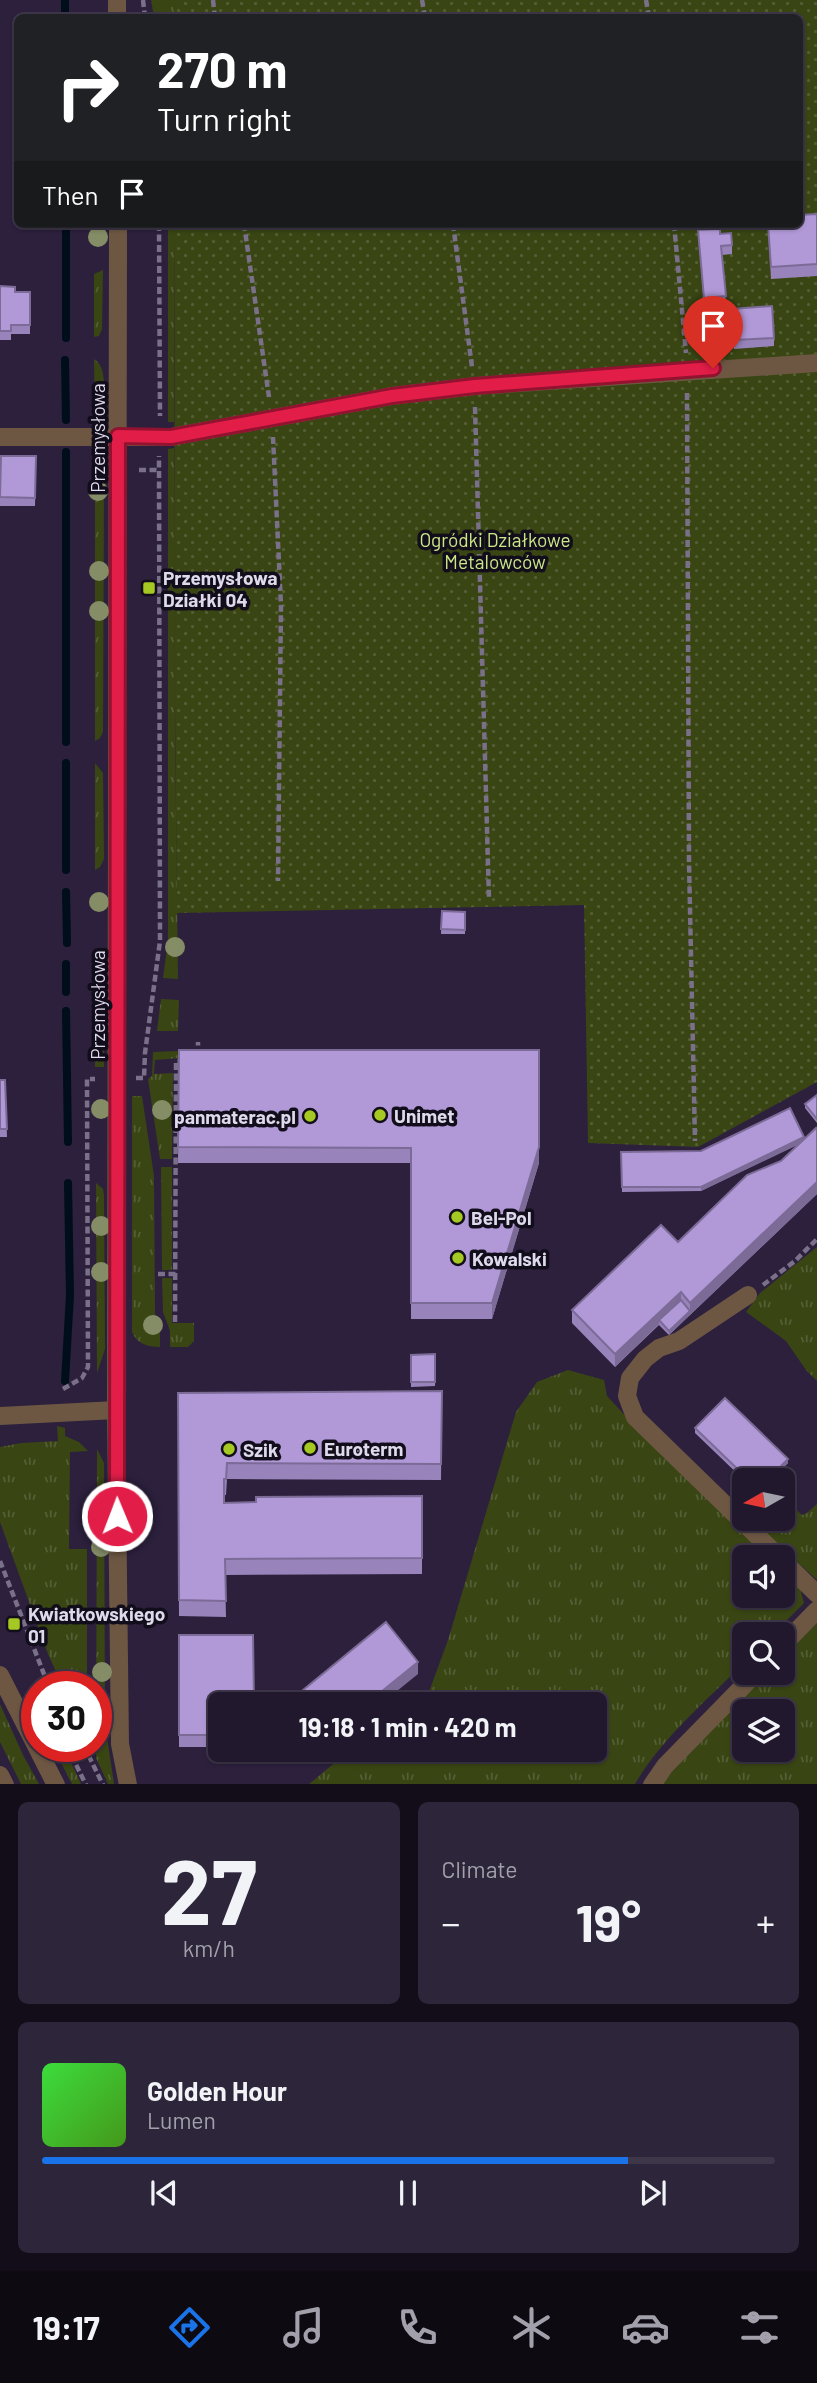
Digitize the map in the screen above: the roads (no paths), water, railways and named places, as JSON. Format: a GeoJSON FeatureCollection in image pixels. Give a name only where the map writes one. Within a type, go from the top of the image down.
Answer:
{"type":"FeatureCollection","features":[{"type":"Feature","properties":{"kind":"street","name":"Przemysłowa"},"geometry":{"type":"LineString","coordinates":[[118,228],[116,1410],[120,1744],[128,1784]]}},
{"type":"Feature","properties":{"kind":"street"},"geometry":{"type":"LineString","coordinates":[[0,437],[171,437],[392,396],[475,386],[817,363]]}},
{"type":"Feature","properties":{"kind":"street"},"geometry":{"type":"LineString","coordinates":[[748,1296],[679,1341],[659,1348],[645,1359],[630,1378],[626,1396],[635,1417],[767,1545]]}},
{"type":"Feature","properties":{"kind":"street"},"geometry":{"type":"LineString","coordinates":[[0,1416],[116,1410]]}},
{"type":"Feature","properties":{"kind":"street"},"geometry":{"type":"LineString","coordinates":[[795,1573],[817,1594]]}},
{"type":"Feature","properties":{"kind":"street"},"geometry":{"type":"LineString","coordinates":[[795,1633],[817,1610]]}},
{"type":"Feature","properties":{"kind":"street"},"geometry":{"type":"LineString","coordinates":[[0,1675],[56,1784]]}},
{"type":"Feature","properties":{"kind":"street"},"geometry":{"type":"LineString","coordinates":[[652,1784],[665,1766],[743,1685]]}},
{"type":"Feature","properties":{"kind":"street"},"geometry":{"type":"LineString","coordinates":[[0,1775],[5,1784]]}},
{"type":"Feature","properties":{"kind":"waterway"},"geometry":{"type":"LineString","coordinates":[[65,0],[65,14]]}},
{"type":"Feature","properties":{"kind":"waterway"},"geometry":{"type":"LineString","coordinates":[[66,228],[66,338]]}},
{"type":"Feature","properties":{"kind":"waterway"},"geometry":{"type":"LineString","coordinates":[[65,360],[66,420]]}},
{"type":"Feature","properties":{"kind":"waterway"},"geometry":{"type":"LineString","coordinates":[[66,452],[66,742]]}},
{"type":"Feature","properties":{"kind":"waterway"},"geometry":{"type":"LineString","coordinates":[[66,763],[66,870]]}},
{"type":"Feature","properties":{"kind":"waterway"},"geometry":{"type":"LineString","coordinates":[[66,892],[67,943]]}},
{"type":"Feature","properties":{"kind":"waterway"},"geometry":{"type":"LineString","coordinates":[[66,964],[66,992]]}},
{"type":"Feature","properties":{"kind":"waterway"},"geometry":{"type":"LineString","coordinates":[[66,1011],[68,1142]]}},
{"type":"Feature","properties":{"kind":"waterway"},"geometry":{"type":"LineString","coordinates":[[65,1381],[70,1295],[68,1183]]}},
{"type":"Feature","properties":{"kind":"place","name":"Przemysłowa Działki 04"},"geometry":{"type":"Point","coordinates":[149,588]}},
{"type":"Feature","properties":{"kind":"place","name":"Unimet"},"geometry":{"type":"Point","coordinates":[380,1115]}},
{"type":"Feature","properties":{"kind":"place","name":"panmaterac.pl"},"geometry":{"type":"Point","coordinates":[310,1116]}},
{"type":"Feature","properties":{"kind":"place","name":"Bel-Pol"},"geometry":{"type":"Point","coordinates":[457,1217]}},
{"type":"Feature","properties":{"kind":"place","name":"Kowalski"},"geometry":{"type":"Point","coordinates":[458,1258]}},
{"type":"Feature","properties":{"kind":"place","name":"Euroterm"},"geometry":{"type":"Point","coordinates":[310,1448]}},
{"type":"Feature","properties":{"kind":"place","name":"Szik"},"geometry":{"type":"Point","coordinates":[229,1449]}},
{"type":"Feature","properties":{"kind":"place","name":"Kwiatkowskiego 01"},"geometry":{"type":"Point","coordinates":[14,1624]}},
{"type":"Feature","properties":{"kind":"park label","name":"Ogródki Działkowe Metalowców"},"geometry":{"type":"Point","coordinates":[495,550]}}]}
